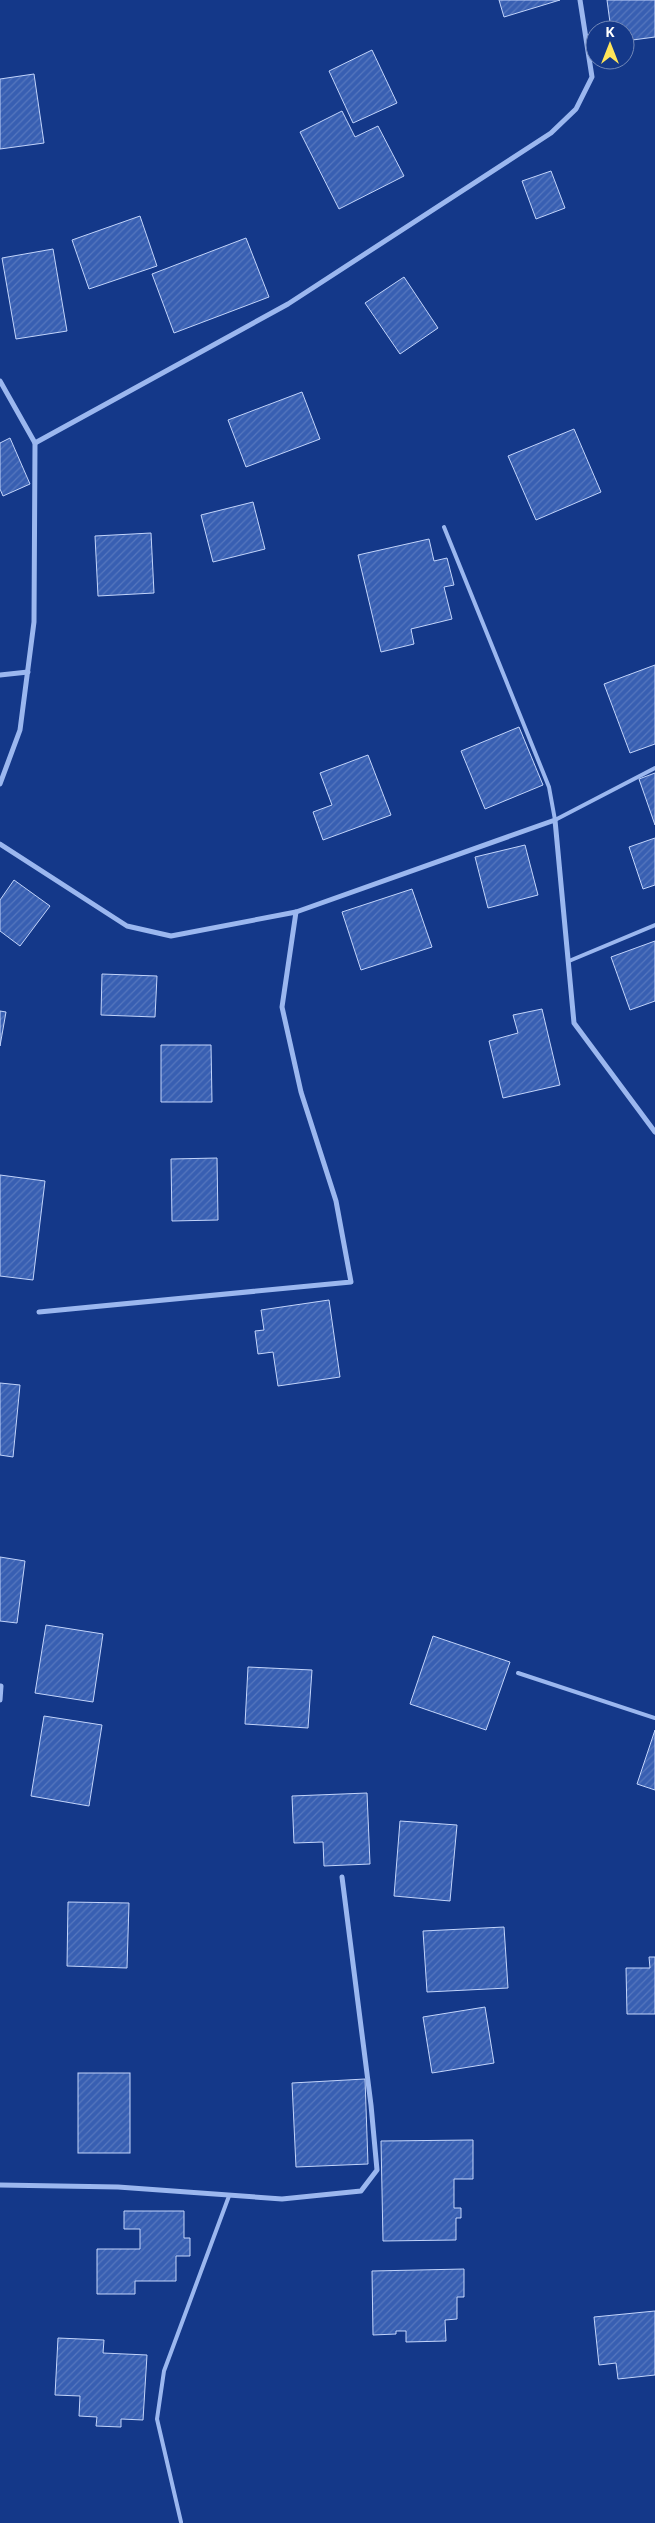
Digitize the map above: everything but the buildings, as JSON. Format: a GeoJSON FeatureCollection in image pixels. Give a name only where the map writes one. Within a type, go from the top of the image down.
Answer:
{"type":"FeatureCollection","features":[{"type":"Feature","properties":{"kind":"street"},"geometry":{"type":"LineString","coordinates":[[35,444],[288,304],[552,133],[576,109],[592,77],[580,0]]}},
{"type":"Feature","properties":{"kind":"street"},"geometry":{"type":"LineString","coordinates":[[0,381],[35,444],[34,622],[20,730],[0,784]]}},
{"type":"Feature","properties":{"kind":"street"},"geometry":{"type":"LineString","coordinates":[[0,674],[28,672]]}},
{"type":"Feature","properties":{"kind":"street"},"geometry":{"type":"LineString","coordinates":[[0,844],[127,926],[171,936],[296,912],[555,820],[574,1023],[655,1132]]}},
{"type":"Feature","properties":{"kind":"street"},"geometry":{"type":"LineString","coordinates":[[39,1312],[351,1282],[336,1201],[301,1092],[282,1007],[296,912]]}},
{"type":"Feature","properties":{"kind":"street"},"geometry":{"type":"LineString","coordinates":[[0,1700],[1,1686]]}},
{"type":"Feature","properties":{"kind":"street"},"geometry":{"type":"LineString","coordinates":[[0,2185],[118,2187],[282,2199],[361,2191],[377,2170],[371,2105],[342,1877]]}},
{"type":"Feature","properties":{"kind":"lane"},"geometry":{"type":"LineString","coordinates":[[444,527],[549,787],[555,820],[655,768]]}},
{"type":"Feature","properties":{"kind":"lane"},"geometry":{"type":"LineString","coordinates":[[569,961],[655,925]]}},
{"type":"Feature","properties":{"kind":"lane"},"geometry":{"type":"LineString","coordinates":[[518,1673],[655,1718]]}},
{"type":"Feature","properties":{"kind":"lane"},"geometry":{"type":"LineString","coordinates":[[181,2522],[157,2419],[164,2371],[229,2196]]}}]}
